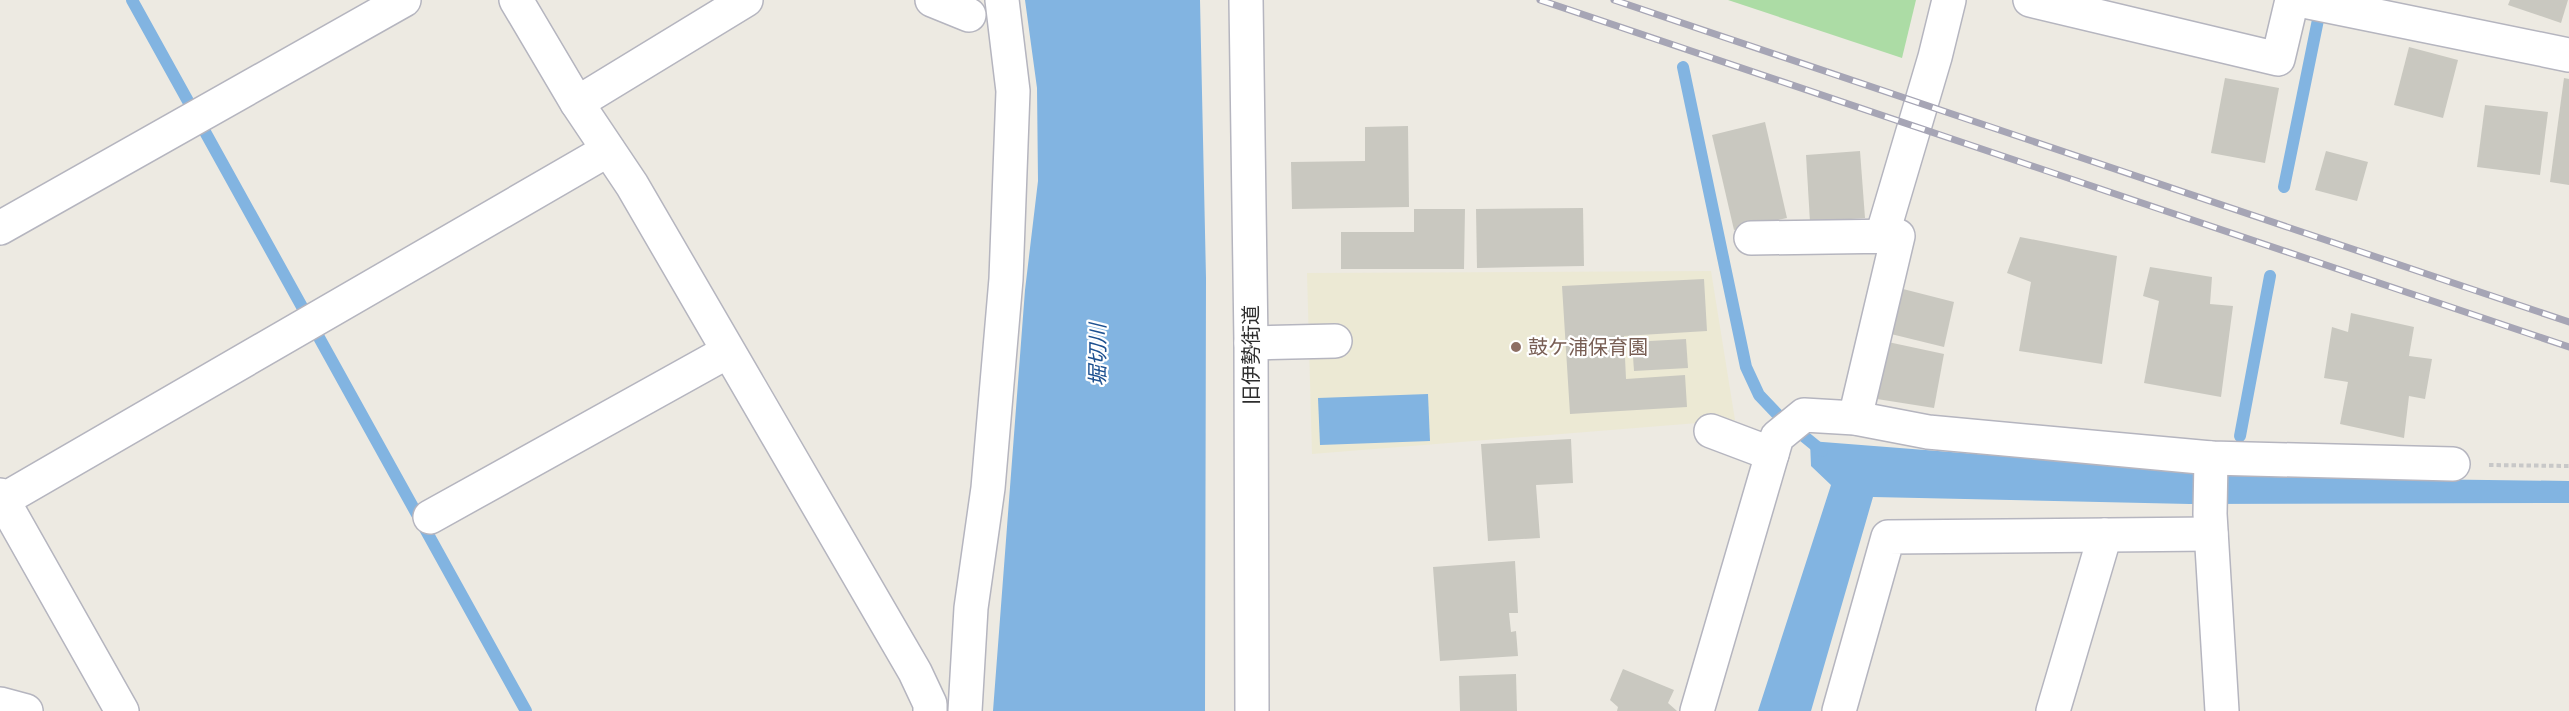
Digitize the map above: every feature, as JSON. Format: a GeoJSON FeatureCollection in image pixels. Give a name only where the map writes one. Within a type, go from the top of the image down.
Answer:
{"type":"FeatureCollection","features":[{"type":"Feature","properties":{"kind":"street"},"geometry":{"type":"LineString","coordinates":[[0,228],[404,0]]}},
{"type":"Feature","properties":{"kind":"street"},"geometry":{"type":"LineString","coordinates":[[516,0],[577,103],[608,150],[915,672],[930,704],[930,711]]}},
{"type":"Feature","properties":{"kind":"street"},"geometry":{"type":"LineString","coordinates":[[577,103],[746,0]]}},
{"type":"Feature","properties":{"kind":"street"},"geometry":{"type":"LineString","coordinates":[[932,0],[969,15]]}},
{"type":"Feature","properties":{"kind":"street"},"geometry":{"type":"LineString","coordinates":[[965,711],[971,608],[988,488],[1006,279],[1013,91],[1002,0]]}},
{"type":"Feature","properties":{"kind":"street","name":"旧伊勢街道"},"geometry":{"type":"LineString","coordinates":[[1246,0],[1251,343],[1252,711]]}},
{"type":"Feature","properties":{"kind":"street"},"geometry":{"type":"LineString","coordinates":[[1882,236],[1935,57],[1949,0]]}},
{"type":"Feature","properties":{"kind":"street"},"geometry":{"type":"LineString","coordinates":[[2030,0],[2278,59],[2292,0]]}},
{"type":"Feature","properties":{"kind":"street"},"geometry":{"type":"LineString","coordinates":[[2299,0],[2569,55]]}},
{"type":"Feature","properties":{"kind":"street"},"geometry":{"type":"LineString","coordinates":[[122,711],[1,498],[608,150]]}},
{"type":"Feature","properties":{"kind":"street"},"geometry":{"type":"LineString","coordinates":[[1751,238],[1898,236],[1856,418]]}},
{"type":"Feature","properties":{"kind":"street"},"geometry":{"type":"LineString","coordinates":[[1251,343],[1335,341]]}},
{"type":"Feature","properties":{"kind":"street"},"geometry":{"type":"LineString","coordinates":[[430,517],[727,352]]}},
{"type":"Feature","properties":{"kind":"street"},"geometry":{"type":"LineString","coordinates":[[1697,711],[1774,445],[1804,415],[1856,418],[1928,432],[2211,458],[2453,464]]}},
{"type":"Feature","properties":{"kind":"street"},"geometry":{"type":"LineString","coordinates":[[1711,431],[1774,445]]}},
{"type":"Feature","properties":{"kind":"street"},"geometry":{"type":"LineString","coordinates":[[2211,458],[2211,524],[2222,711]]}},
{"type":"Feature","properties":{"kind":"street"},"geometry":{"type":"LineString","coordinates":[[1839,711],[1888,537],[2105,535],[2211,524]]}},
{"type":"Feature","properties":{"kind":"street"},"geometry":{"type":"LineString","coordinates":[[2053,711],[2105,535]]}},
{"type":"Feature","properties":{"kind":"street"},"geometry":{"type":"LineString","coordinates":[[0,704],[26,711]]}},
{"type":"Feature","properties":{"kind":"path"},"geometry":{"type":"LineString","coordinates":[[2453,464],[2569,466]]}},
{"type":"Feature","properties":{"kind":"shaded area","name":"鼓ケ浦保育園"},"geometry":{"type":"Polygon","coordinates":[[[1711,271],[1735,420],[1312,454],[1307,273],[1711,271]]]}},
{"type":"Feature","properties":{"kind":"green space"},"geometry":{"type":"Polygon","coordinates":[[[1728,0],[1916,0],[1902,58],[1728,0]]]}},
{"type":"Feature","properties":{"kind":"water","name":"堀切川"},"geometry":{"type":"Polygon","coordinates":[[[1025,0],[1200,0],[1206,278],[1205,711],[993,711],[1025,290],[1038,181],[1037,88],[1025,0]]]}},
{"type":"Feature","properties":{"kind":"water"},"geometry":{"type":"Polygon","coordinates":[[[1428,394],[1430,441],[1320,445],[1318,398],[1428,394]]]}},
{"type":"Feature","properties":{"kind":"water"},"geometry":{"type":"Polygon","coordinates":[[[1810,441],[2271,477],[2569,481],[2569,503],[2190,504],[1873,497],[1811,711],[1758,711],[1831,485],[1811,466],[1810,441]]]}},
{"type":"Feature","properties":{"kind":"building"},"geometry":{"type":"Polygon","coordinates":[[[2510,0],[2568,0],[2561,23],[2508,5],[2510,0]]]}},
{"type":"Feature","properties":{"kind":"building"},"geometry":{"type":"Polygon","coordinates":[[[2409,47],[2458,60],[2443,118],[2394,105],[2409,47]]]}},
{"type":"Feature","properties":{"kind":"building"},"geometry":{"type":"Polygon","coordinates":[[[2225,78],[2279,88],[2265,163],[2211,153],[2225,78]]]}},
{"type":"Feature","properties":{"kind":"building"},"geometry":{"type":"Polygon","coordinates":[[[2564,78],[2569,79],[2569,185],[2550,182],[2564,78]]]}},
{"type":"Feature","properties":{"kind":"building"},"geometry":{"type":"Polygon","coordinates":[[[2485,105],[2548,112],[2540,175],[2477,167],[2485,105]]]}},
{"type":"Feature","properties":{"kind":"building"},"geometry":{"type":"Polygon","coordinates":[[[1765,122],[1787,218],[1734,230],[1712,135],[1765,122]]]}},
{"type":"Feature","properties":{"kind":"building"},"geometry":{"type":"Polygon","coordinates":[[[1408,126],[1409,207],[1292,209],[1291,162],[1365,161],[1365,127],[1408,126]]]}},
{"type":"Feature","properties":{"kind":"building"},"geometry":{"type":"Polygon","coordinates":[[[1860,151],[1865,218],[1810,222],[1806,155],[1860,151]]]}},
{"type":"Feature","properties":{"kind":"building"},"geometry":{"type":"Polygon","coordinates":[[[2326,151],[2368,162],[2357,201],[2315,190],[2326,151]]]}},
{"type":"Feature","properties":{"kind":"building"},"geometry":{"type":"Polygon","coordinates":[[[1583,208],[1584,266],[1477,268],[1476,209],[1583,208]]]}},
{"type":"Feature","properties":{"kind":"building"},"geometry":{"type":"Polygon","coordinates":[[[1414,209],[1465,209],[1464,269],[1341,269],[1341,232],[1414,232],[1414,209]]]}},
{"type":"Feature","properties":{"kind":"building"},"geometry":{"type":"Polygon","coordinates":[[[2020,237],[2117,256],[2102,364],[2019,351],[2031,282],[2007,273],[2020,237]]]}},
{"type":"Feature","properties":{"kind":"building"},"geometry":{"type":"Polygon","coordinates":[[[2150,267],[2212,277],[2210,304],[2233,306],[2221,397],[2144,383],[2159,301],[2143,296],[2150,267]]]}},
{"type":"Feature","properties":{"kind":"building"},"geometry":{"type":"Polygon","coordinates":[[[1704,279],[1707,331],[1624,336],[1626,379],[1685,375],[1687,407],[1570,414],[1562,286],[1704,279]]]}},
{"type":"Feature","properties":{"kind":"building"},"geometry":{"type":"Polygon","coordinates":[[[1903,289],[1954,302],[1944,347],[1891,334],[1903,289]]]}},
{"type":"Feature","properties":{"kind":"building"},"geometry":{"type":"Polygon","coordinates":[[[2351,313],[2414,327],[2409,356],[2432,359],[2425,399],[2409,396],[2404,438],[2340,424],[2348,382],[2324,378],[2332,327],[2348,332],[2351,313]]]}},
{"type":"Feature","properties":{"kind":"building"},"geometry":{"type":"Polygon","coordinates":[[[1686,339],[1688,368],[1634,371],[1632,342],[1686,339]]]}},
{"type":"Feature","properties":{"kind":"building"},"geometry":{"type":"Polygon","coordinates":[[[1888,342],[1944,354],[1934,408],[1877,399],[1888,342]]]}},
{"type":"Feature","properties":{"kind":"building"},"geometry":{"type":"Polygon","coordinates":[[[1571,439],[1573,483],[1536,485],[1540,538],[1488,541],[1481,444],[1571,439]]]}},
{"type":"Feature","properties":{"kind":"building"},"geometry":{"type":"Polygon","coordinates":[[[1515,561],[1518,613],[1509,613],[1511,632],[1516,631],[1518,656],[1440,661],[1433,567],[1515,561]]]}},
{"type":"Feature","properties":{"kind":"building"},"geometry":{"type":"Polygon","coordinates":[[[1623,669],[1674,690],[1668,703],[1677,711],[1617,711],[1618,707],[1610,700],[1623,669]]]}},
{"type":"Feature","properties":{"kind":"building"},"geometry":{"type":"Polygon","coordinates":[[[1516,674],[1517,711],[1460,711],[1459,676],[1516,674]]]}},
{"type":"Feature","properties":{"kind":"waterway"},"geometry":{"type":"LineString","coordinates":[[132,0],[526,711]]}},
{"type":"Feature","properties":{"kind":"waterway"},"geometry":{"type":"LineString","coordinates":[[2284,187],[2320,10]]}},
{"type":"Feature","properties":{"kind":"waterway"},"geometry":{"type":"LineString","coordinates":[[1683,67],[1746,367],[1759,395],[1779,416],[1822,451]]}},
{"type":"Feature","properties":{"kind":"waterway"},"geometry":{"type":"LineString","coordinates":[[2240,436],[2270,276]]}},
{"type":"Feature","properties":{"kind":"railway"},"geometry":{"type":"LineString","coordinates":[[1540,0],[2569,347]]}},
{"type":"Feature","properties":{"kind":"railway"},"geometry":{"type":"LineString","coordinates":[[1614,0],[2569,322]]}},
{"type":"Feature","properties":{"kind":"place","name":"鼓ケ浦保育園"},"geometry":{"type":"Point","coordinates":[1516,347]}}]}
